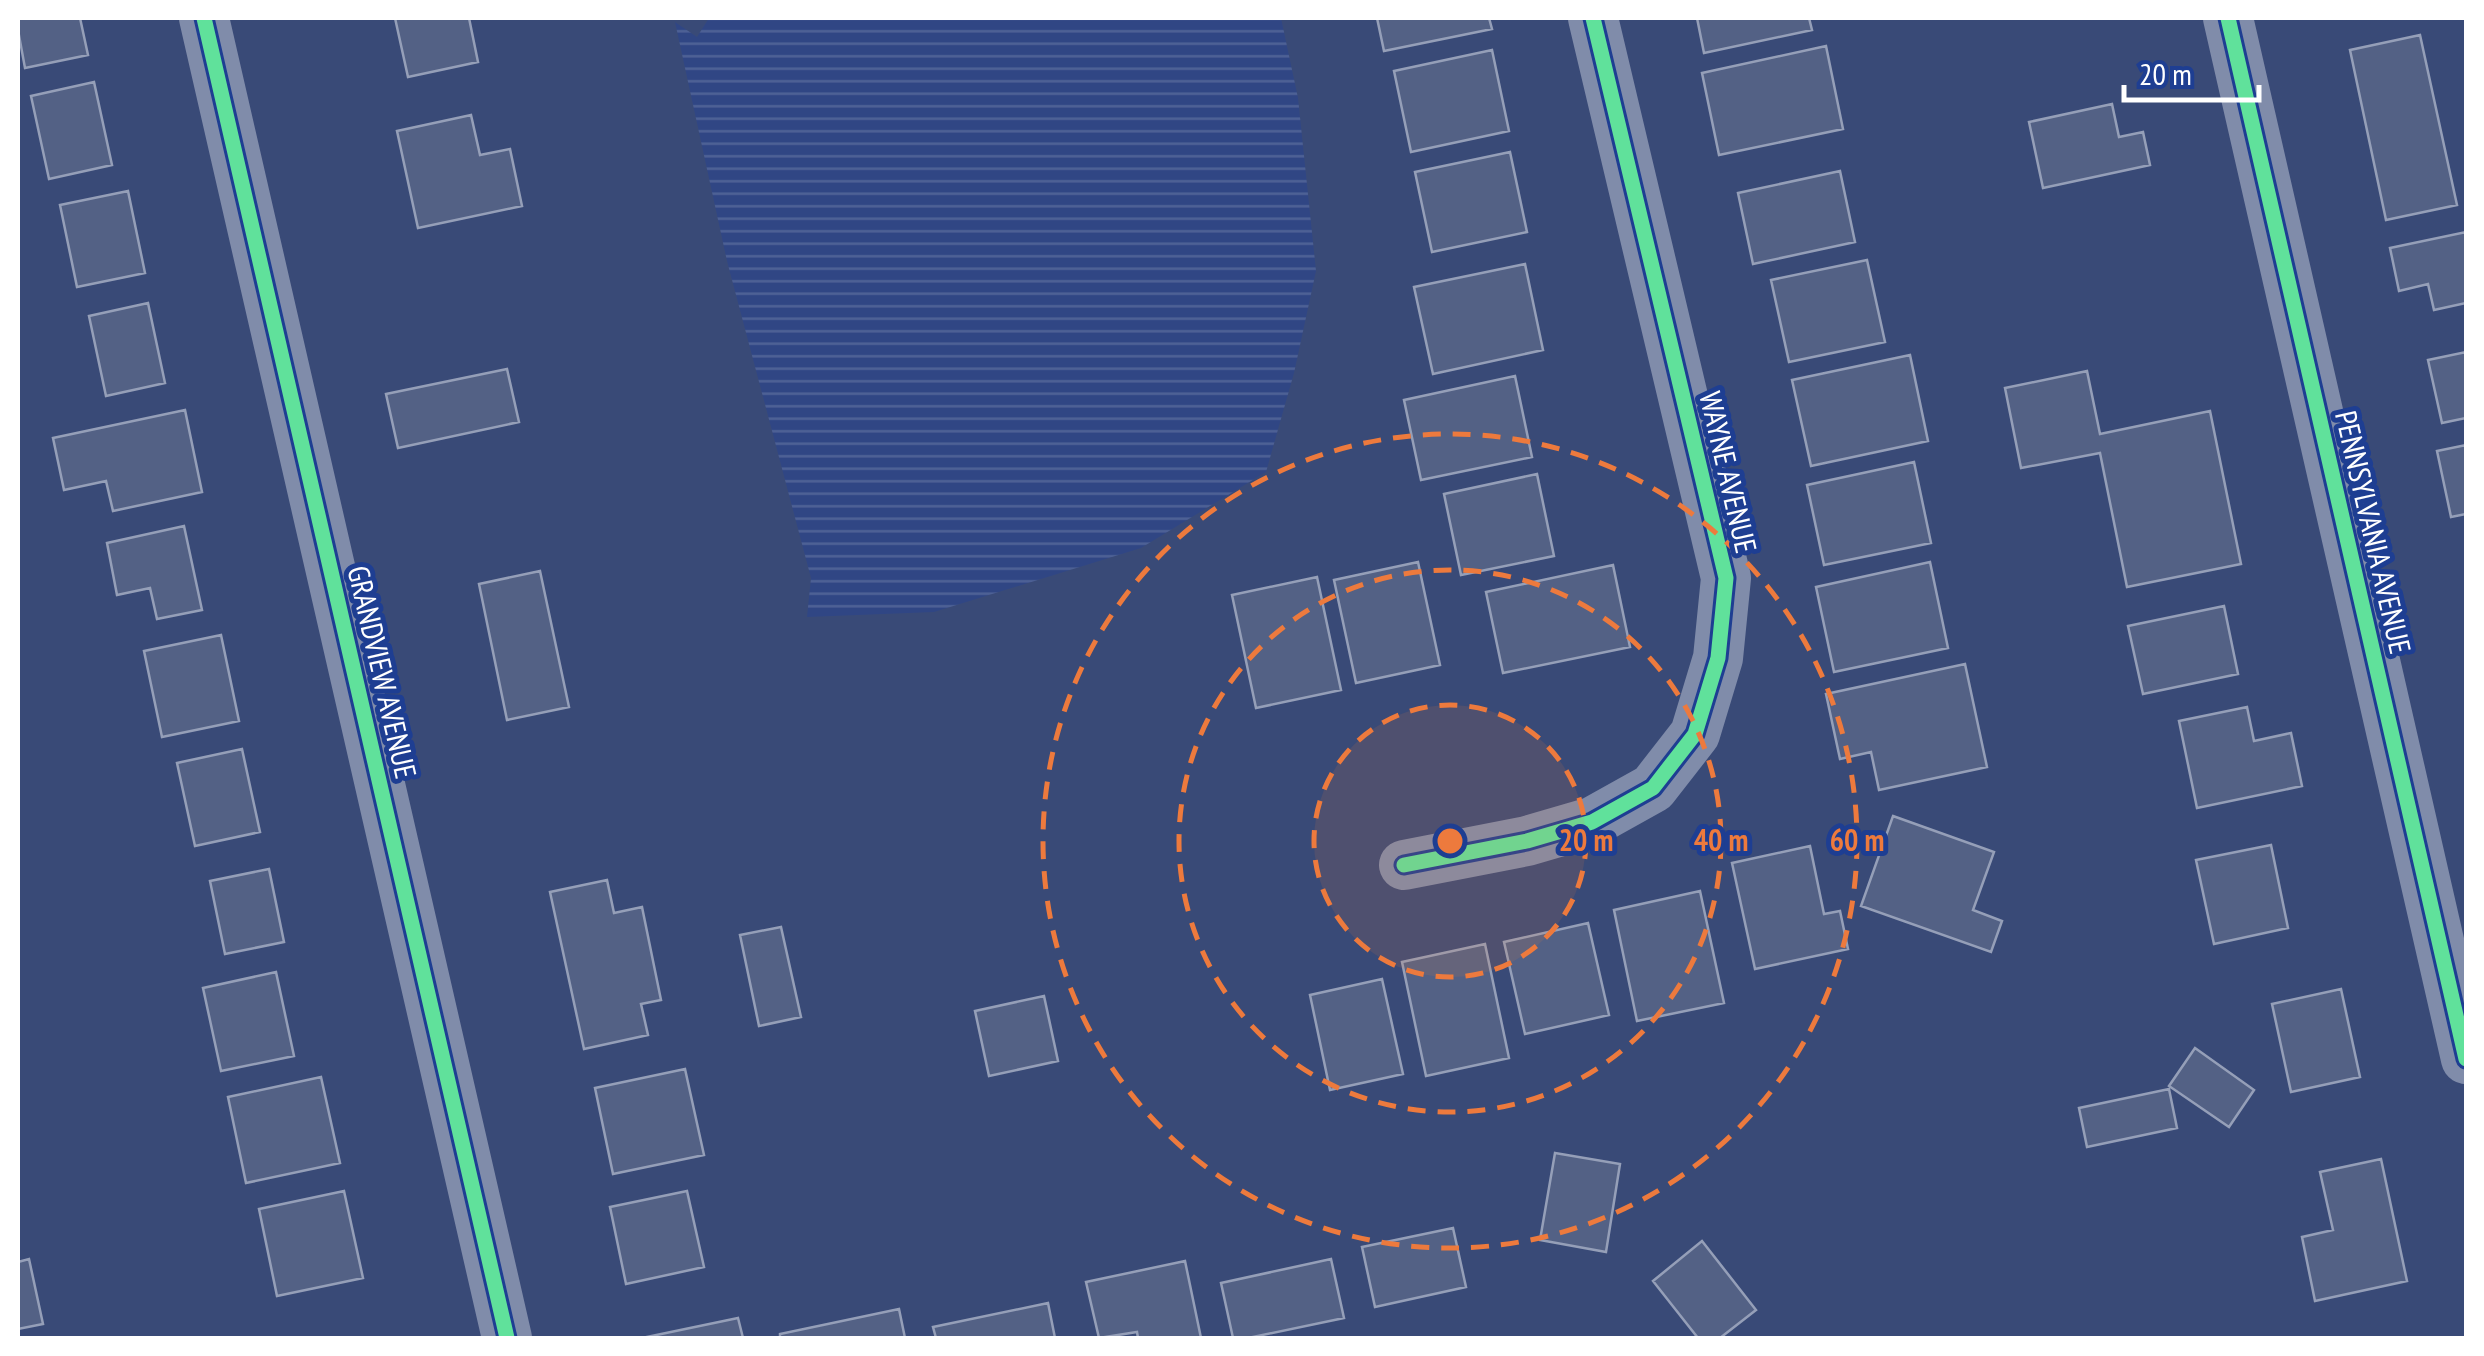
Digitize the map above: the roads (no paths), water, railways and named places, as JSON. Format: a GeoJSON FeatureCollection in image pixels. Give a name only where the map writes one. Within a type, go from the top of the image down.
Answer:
{"type":"FeatureCollection","features":[{"type":"Feature","properties":{"kind":"street","name":"GRANDVIEW AVENUE"},"geometry":{"type":"LineString","coordinates":[[204,18],[507,1338]]}},
{"type":"Feature","properties":{"kind":"street","name":"WAYNE AVENUE"},"geometry":{"type":"LineString","coordinates":[[1404,865],[1527,841],[1592,822],[1653,788],[1694,734],[1718,658],[1726,578],[1593,18]]}},
{"type":"Feature","properties":{"kind":"street","name":"PENNSYLVANIA AVENUE"},"geometry":{"type":"LineString","coordinates":[[2228,18],[2466,1059]]}},
{"type":"Feature","properties":{"kind":"water"},"geometry":{"type":"Polygon","coordinates":[[[709,18],[1281,18],[1298,98],[1316,271],[1294,373],[1266,472],[1141,548],[934,612],[807,617],[811,578],[727,261],[675,22],[697,37],[709,18]]]}}]}
